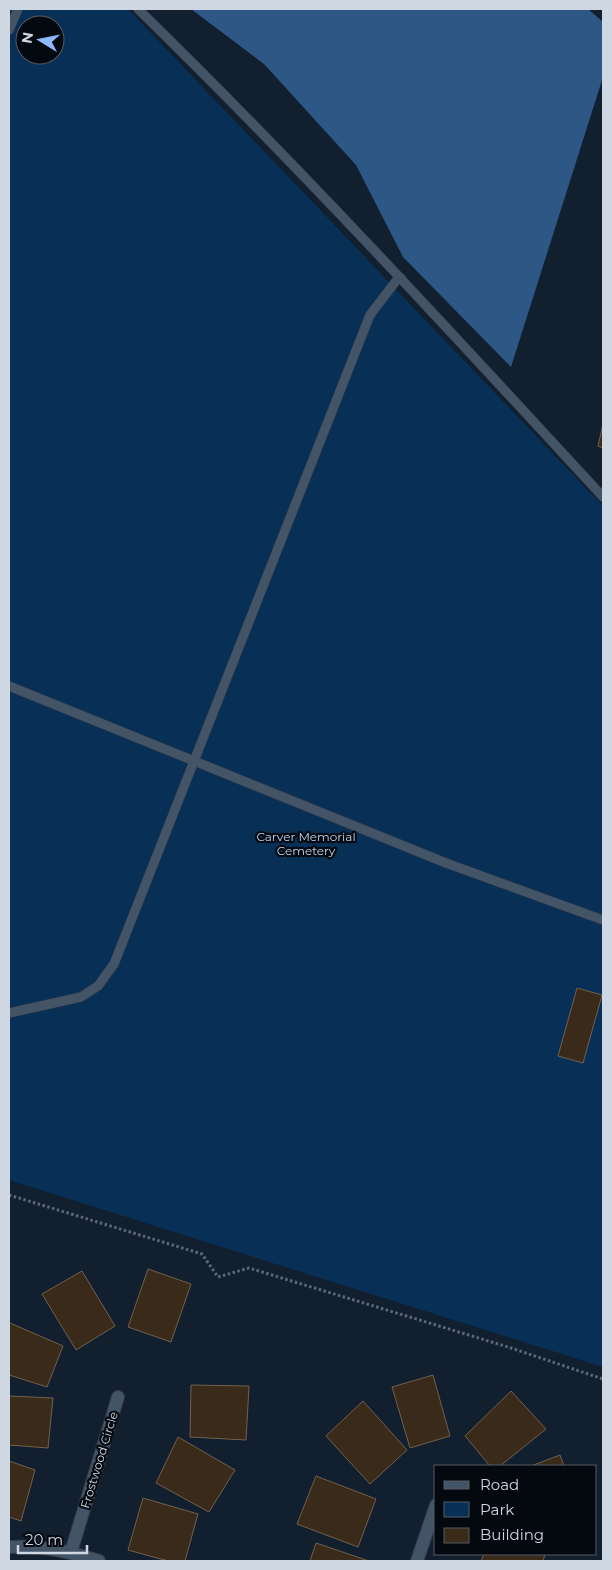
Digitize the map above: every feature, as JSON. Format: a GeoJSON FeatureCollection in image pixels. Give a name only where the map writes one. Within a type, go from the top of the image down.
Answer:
{"type":"FeatureCollection","features":[{"type":"Feature","properties":{"kind":"street","name":"Frostwood Circle"},"geometry":{"type":"LineString","coordinates":[[71,1552],[118,1397]]}},
{"type":"Feature","properties":{"kind":"street"},"geometry":{"type":"LineString","coordinates":[[417,1561],[434,1512]]}},
{"type":"Feature","properties":{"kind":"street"},"geometry":{"type":"LineString","coordinates":[[9,1547],[44,1548],[71,1552],[99,1561]]}},
{"type":"Feature","properties":{"kind":"lane"},"geometry":{"type":"LineString","coordinates":[[9,30],[18,9]]}},
{"type":"Feature","properties":{"kind":"lane"},"geometry":{"type":"LineString","coordinates":[[138,9],[196,65],[400,278],[603,497]]}},
{"type":"Feature","properties":{"kind":"lane"},"geometry":{"type":"LineString","coordinates":[[9,1013],[81,997],[98,986],[114,964],[370,314],[400,278]]}},
{"type":"Feature","properties":{"kind":"lane"},"geometry":{"type":"LineString","coordinates":[[9,686],[446,863],[603,920]]}},
{"type":"Feature","properties":{"kind":"path"},"geometry":{"type":"LineString","coordinates":[[9,1195],[202,1254],[218,1277],[249,1268],[508,1347],[603,1379]]}},
{"type":"Feature","properties":{"kind":"green space","name":"Carver Memorial Cemetery"},"geometry":{"type":"Polygon","coordinates":[[[9,9],[128,9],[603,506],[603,1367],[9,1180],[9,9]]]}},
{"type":"Feature","properties":{"kind":"shaded area"},"geometry":{"type":"Polygon","coordinates":[[[191,9],[588,9],[603,22],[603,77],[511,367],[403,257],[356,165],[264,64],[191,9]]]}},
{"type":"Feature","properties":{"kind":"building"},"geometry":{"type":"Polygon","coordinates":[[[603,424],[603,448],[598,446],[603,424]]]}},
{"type":"Feature","properties":{"kind":"building"},"geometry":{"type":"Polygon","coordinates":[[[577,988],[602,995],[583,1063],[558,1056],[577,988]]]}},
{"type":"Feature","properties":{"kind":"building"},"geometry":{"type":"Polygon","coordinates":[[[148,1269],[191,1284],[171,1342],[128,1327],[148,1269]]]}},
{"type":"Feature","properties":{"kind":"building"},"geometry":{"type":"Polygon","coordinates":[[[82,1271],[115,1326],[76,1350],[42,1294],[82,1271]]]}},
{"type":"Feature","properties":{"kind":"building"},"geometry":{"type":"Polygon","coordinates":[[[10,1323],[63,1346],[47,1387],[9,1375],[10,1323]]]}},
{"type":"Feature","properties":{"kind":"building"},"geometry":{"type":"Polygon","coordinates":[[[433,1375],[450,1436],[410,1448],[392,1387],[433,1375]]]}},
{"type":"Feature","properties":{"kind":"building"},"geometry":{"type":"Polygon","coordinates":[[[191,1385],[249,1386],[246,1440],[190,1437],[191,1385]]]}},
{"type":"Feature","properties":{"kind":"building"},"geometry":{"type":"Polygon","coordinates":[[[511,1391],[546,1429],[501,1465],[489,1465],[465,1436],[511,1391]]]}},
{"type":"Feature","properties":{"kind":"building"},"geometry":{"type":"Polygon","coordinates":[[[9,1396],[53,1398],[48,1448],[9,1445],[9,1396]]]}},
{"type":"Feature","properties":{"kind":"building"},"geometry":{"type":"Polygon","coordinates":[[[363,1401],[407,1450],[370,1484],[326,1436],[363,1401]]]}},
{"type":"Feature","properties":{"kind":"building"},"geometry":{"type":"Polygon","coordinates":[[[178,1437],[235,1470],[209,1512],[156,1483],[178,1437]]]}},
{"type":"Feature","properties":{"kind":"building"},"geometry":{"type":"Polygon","coordinates":[[[560,1455],[564,1465],[534,1465],[560,1455]]]}},
{"type":"Feature","properties":{"kind":"building"},"geometry":{"type":"Polygon","coordinates":[[[9,1461],[35,1470],[21,1521],[9,1517],[9,1461]]]}},
{"type":"Feature","properties":{"kind":"building"},"geometry":{"type":"Polygon","coordinates":[[[316,1476],[376,1499],[358,1547],[297,1524],[316,1476]]]}},
{"type":"Feature","properties":{"kind":"building"},"geometry":{"type":"Polygon","coordinates":[[[143,1498],[198,1514],[185,1561],[168,1561],[128,1550],[143,1498]]]}},
{"type":"Feature","properties":{"kind":"building"},"geometry":{"type":"Polygon","coordinates":[[[316,1543],[369,1561],[310,1561],[316,1543]]]}},
{"type":"Feature","properties":{"kind":"building"},"geometry":{"type":"Polygon","coordinates":[[[484,1555],[545,1555],[543,1561],[481,1561],[484,1555]]]}}]}
